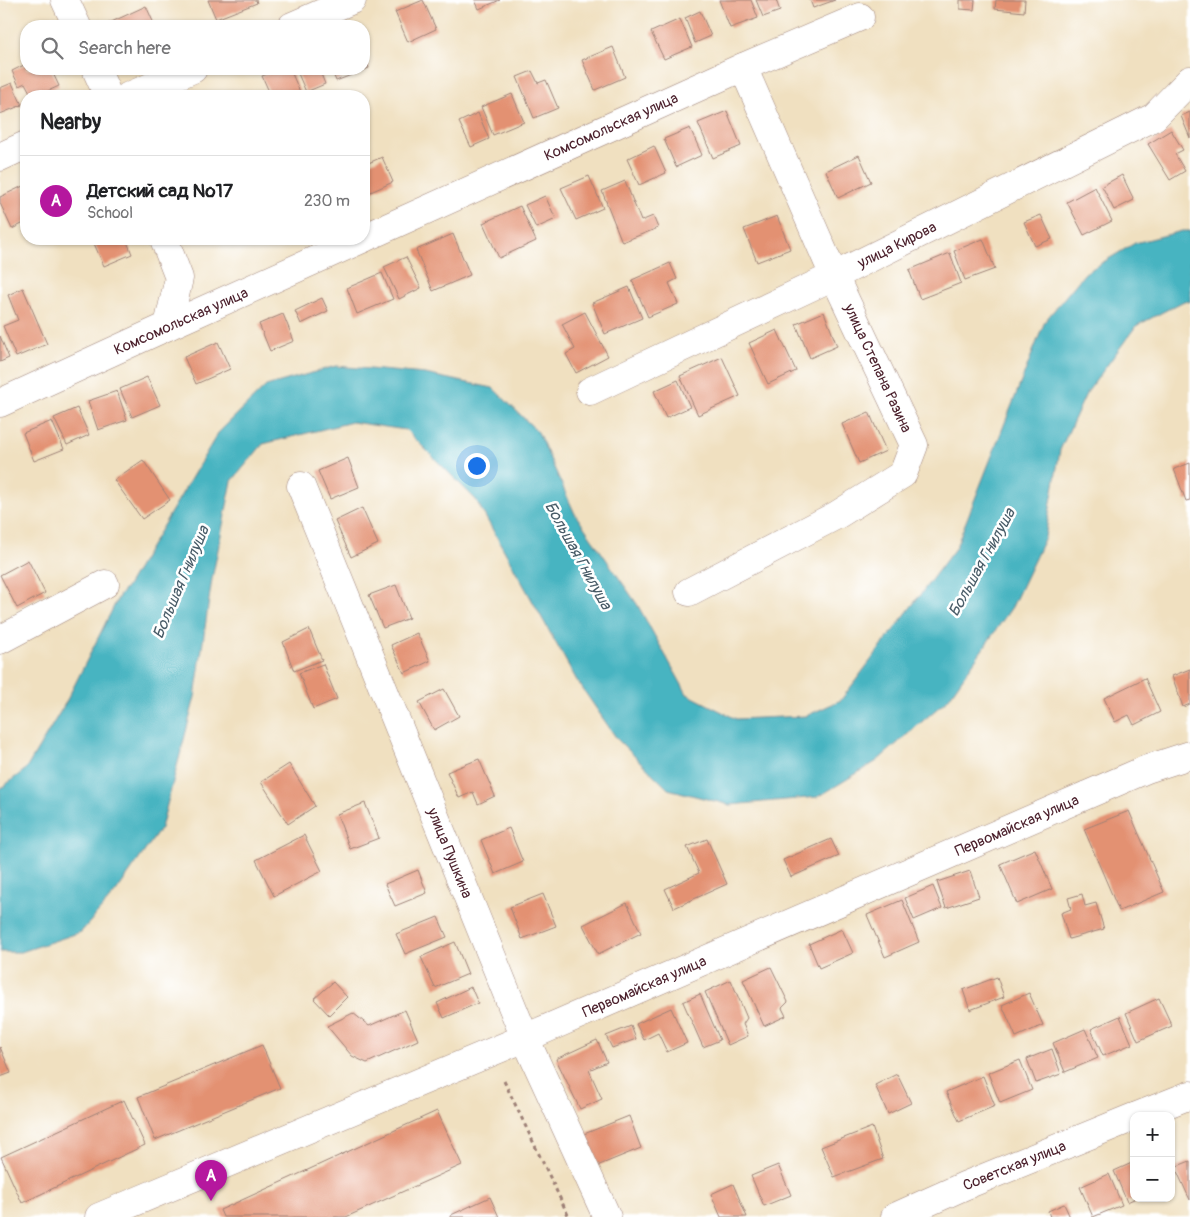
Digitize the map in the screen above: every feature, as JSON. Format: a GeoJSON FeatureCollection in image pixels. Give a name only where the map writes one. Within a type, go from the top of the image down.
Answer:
{"type":"FeatureCollection","features":[{"type":"Feature","properties":{"kind":"street"},"geometry":{"type":"LineString","coordinates":[[65,0],[74,20]]}},
{"type":"Feature","properties":{"kind":"street"},"geometry":{"type":"LineString","coordinates":[[306,20],[352,0]]}},
{"type":"Feature","properties":{"kind":"street","name":"Комсомольская улица"},"geometry":{"type":"LineString","coordinates":[[370,235],[743,67],[860,17]]}},
{"type":"Feature","properties":{"kind":"street","name":"улица Степана Разина"},"geometry":{"type":"LineString","coordinates":[[689,592],[837,516],[903,474],[914,445],[834,276],[743,67]]}},
{"type":"Feature","properties":{"kind":"street"},"geometry":{"type":"LineString","coordinates":[[99,75],[105,90]]}},
{"type":"Feature","properties":{"kind":"street"},"geometry":{"type":"LineString","coordinates":[[143,90],[179,75]]}},
{"type":"Feature","properties":{"kind":"street","name":"улица Кирова"},"geometry":{"type":"LineString","coordinates":[[590,391],[834,276],[1154,117],[1190,80]]}},
{"type":"Feature","properties":{"kind":"street"},"geometry":{"type":"LineString","coordinates":[[0,157],[20,148]]}},
{"type":"Feature","properties":{"kind":"street"},"geometry":{"type":"LineString","coordinates":[[166,245],[179,278],[168,326]]}},
{"type":"Feature","properties":{"kind":"street","name":"Комсомольская улица"},"geometry":{"type":"LineString","coordinates":[[0,403],[347,245]]}},
{"type":"Feature","properties":{"kind":"street","name":"улица Пушкина"},"geometry":{"type":"LineString","coordinates":[[301,486],[525,1038],[607,1217]]}},
{"type":"Feature","properties":{"kind":"street"},"geometry":{"type":"LineString","coordinates":[[0,640],[105,584]]}},
{"type":"Feature","properties":{"kind":"street","name":"Первомайская улица"},"geometry":{"type":"LineString","coordinates":[[99,1217],[525,1038],[1137,773],[1188,763]]}},
{"type":"Feature","properties":{"kind":"street"},"geometry":{"type":"LineString","coordinates":[[1147,1112],[1190,1095]]}},
{"type":"Feature","properties":{"kind":"street","name":"Советская улица"},"geometry":{"type":"LineString","coordinates":[[895,1217],[964,1186],[1130,1119]]}},
{"type":"Feature","properties":{"kind":"path"},"geometry":{"type":"LineString","coordinates":[[504,1081],[569,1217]]}},
{"type":"Feature","properties":{"kind":"water","name":"Большая Гнилуша"},"geometry":{"type":"Polygon","coordinates":[[[1182,231],[1190,231],[1190,302],[1184,301],[1136,326],[1086,394],[1060,450],[1045,537],[1012,607],[948,699],[877,761],[818,797],[730,805],[668,789],[617,739],[576,679],[476,500],[406,430],[352,422],[263,444],[232,481],[212,579],[195,697],[161,828],[116,892],[81,932],[21,952],[0,952],[0,789],[26,769],[66,702],[119,596],[126,588],[218,433],[266,386],[336,366],[425,374],[493,388],[538,432],[575,514],[637,604],[687,694],[736,719],[806,716],[841,700],[956,547],[1045,321],[1085,273],[1135,243],[1182,231]]]}},
{"type":"Feature","properties":{"kind":"building"},"geometry":{"type":"Polygon","coordinates":[[[208,0],[256,0],[257,3],[216,19],[208,0]]]}},
{"type":"Feature","properties":{"kind":"building"},"geometry":{"type":"Polygon","coordinates":[[[423,0],[436,29],[408,42],[395,12],[423,0]]]}},
{"type":"Feature","properties":{"kind":"building"},"geometry":{"type":"Polygon","coordinates":[[[475,0],[500,0],[479,9],[475,0]]]}},
{"type":"Feature","properties":{"kind":"building"},"geometry":{"type":"Polygon","coordinates":[[[719,0],[751,0],[758,18],[730,28],[719,0]]]}},
{"type":"Feature","properties":{"kind":"building"},"geometry":{"type":"Polygon","coordinates":[[[756,0],[776,0],[780,11],[763,17],[756,0]]]}},
{"type":"Feature","properties":{"kind":"building"},"geometry":{"type":"Polygon","coordinates":[[[810,0],[835,0],[813,8],[810,0]]]}},
{"type":"Feature","properties":{"kind":"building"},"geometry":{"type":"Polygon","coordinates":[[[960,0],[975,0],[974,10],[960,9],[960,0]]]}},
{"type":"Feature","properties":{"kind":"building"},"geometry":{"type":"Polygon","coordinates":[[[996,0],[1025,0],[1024,12],[995,9],[996,0]]]}},
{"type":"Feature","properties":{"kind":"building"},"geometry":{"type":"Polygon","coordinates":[[[146,6],[152,20],[116,20],[146,6]]]}},
{"type":"Feature","properties":{"kind":"building"},"geometry":{"type":"Polygon","coordinates":[[[700,11],[711,36],[695,43],[685,18],[700,11]]]}},
{"type":"Feature","properties":{"kind":"building"},"geometry":{"type":"Polygon","coordinates":[[[680,19],[692,47],[664,59],[651,32],[680,19]]]}},
{"type":"Feature","properties":{"kind":"building"},"geometry":{"type":"Polygon","coordinates":[[[613,47],[625,77],[595,90],[582,60],[613,47]]]}},
{"type":"Feature","properties":{"kind":"building"},"geometry":{"type":"Polygon","coordinates":[[[20,67],[20,75],[54,75],[59,86],[50,90],[29,90],[25,83],[19,86],[12,71],[20,67]]]}},
{"type":"Feature","properties":{"kind":"building"},"geometry":{"type":"Polygon","coordinates":[[[532,71],[538,83],[546,80],[558,108],[534,118],[517,77],[532,71]]]}},
{"type":"Feature","properties":{"kind":"building"},"geometry":{"type":"Polygon","coordinates":[[[293,75],[299,90],[268,90],[262,76],[293,75]]]}},
{"type":"Feature","properties":{"kind":"building"},"geometry":{"type":"Polygon","coordinates":[[[299,75],[321,75],[325,84],[311,90],[305,90],[299,75]]]}},
{"type":"Feature","properties":{"kind":"building"},"geometry":{"type":"Polygon","coordinates":[[[334,75],[351,75],[336,81],[334,75]]]}},
{"type":"Feature","properties":{"kind":"building"},"geometry":{"type":"Polygon","coordinates":[[[12,83],[20,101],[20,106],[0,114],[0,88],[12,83]]]}},
{"type":"Feature","properties":{"kind":"building"},"geometry":{"type":"Polygon","coordinates":[[[512,94],[524,122],[493,135],[481,107],[512,94]]]}},
{"type":"Feature","properties":{"kind":"building"},"geometry":{"type":"Polygon","coordinates":[[[727,111],[741,146],[713,158],[698,123],[727,111]]]}},
{"type":"Feature","properties":{"kind":"building"},"geometry":{"type":"Polygon","coordinates":[[[1190,112],[1190,138],[1181,116],[1190,112]]]}},
{"type":"Feature","properties":{"kind":"building"},"geometry":{"type":"Polygon","coordinates":[[[478,113],[489,139],[471,147],[459,122],[478,113]]]}},
{"type":"Feature","properties":{"kind":"building"},"geometry":{"type":"Polygon","coordinates":[[[690,128],[702,155],[676,167],[664,139],[690,128]]]}},
{"type":"Feature","properties":{"kind":"building"},"geometry":{"type":"Polygon","coordinates":[[[1171,130],[1183,150],[1175,154],[1185,171],[1170,180],[1148,144],[1171,130]]]}},
{"type":"Feature","properties":{"kind":"building"},"geometry":{"type":"Polygon","coordinates":[[[654,146],[666,173],[639,185],[627,159],[654,146]]]}},
{"type":"Feature","properties":{"kind":"building"},"geometry":{"type":"Polygon","coordinates":[[[859,155],[871,182],[838,198],[826,171],[859,155]]]}},
{"type":"Feature","properties":{"kind":"building"},"geometry":{"type":"Polygon","coordinates":[[[382,157],[393,182],[370,192],[370,162],[382,157]]]}},
{"type":"Feature","properties":{"kind":"building"},"geometry":{"type":"Polygon","coordinates":[[[1122,175],[1134,200],[1114,210],[1102,186],[1122,175]]]}},
{"type":"Feature","properties":{"kind":"building"},"geometry":{"type":"Polygon","coordinates":[[[589,176],[603,208],[576,220],[561,188],[589,176]]]}},
{"type":"Feature","properties":{"kind":"building"},"geometry":{"type":"Polygon","coordinates":[[[625,181],[641,221],[653,216],[658,228],[622,242],[602,191],[625,181]]]}},
{"type":"Feature","properties":{"kind":"building"},"geometry":{"type":"Polygon","coordinates":[[[20,187],[20,225],[12,229],[0,203],[0,197],[20,187]]]}},
{"type":"Feature","properties":{"kind":"building"},"geometry":{"type":"Polygon","coordinates":[[[1095,187],[1112,221],[1084,235],[1067,202],[1095,187]]]}},
{"type":"Feature","properties":{"kind":"building"},"geometry":{"type":"Polygon","coordinates":[[[545,196],[556,219],[536,228],[525,205],[545,196]]]}},
{"type":"Feature","properties":{"kind":"building"},"geometry":{"type":"Polygon","coordinates":[[[520,206],[536,241],[499,258],[483,223],[520,206]]]}},
{"type":"Feature","properties":{"kind":"building"},"geometry":{"type":"Polygon","coordinates":[[[1041,215],[1052,239],[1035,246],[1024,222],[1041,215]]]}},
{"type":"Feature","properties":{"kind":"building"},"geometry":{"type":"Polygon","coordinates":[[[777,216],[790,249],[757,262],[744,229],[777,216]]]}},
{"type":"Feature","properties":{"kind":"building"},"geometry":{"type":"Polygon","coordinates":[[[453,234],[470,275],[433,291],[416,250],[453,234]]]}},
{"type":"Feature","properties":{"kind":"building"},"geometry":{"type":"Polygon","coordinates":[[[983,239],[995,269],[965,280],[954,251],[983,239]]]}},
{"type":"Feature","properties":{"kind":"building"},"geometry":{"type":"Polygon","coordinates":[[[95,245],[128,245],[132,254],[104,266],[95,245]]]}},
{"type":"Feature","properties":{"kind":"building"},"geometry":{"type":"Polygon","coordinates":[[[950,253],[961,283],[920,299],[909,270],[950,253]]]}},
{"type":"Feature","properties":{"kind":"building"},"geometry":{"type":"Polygon","coordinates":[[[406,257],[421,288],[399,299],[384,267],[406,257]]]}},
{"type":"Feature","properties":{"kind":"building"},"geometry":{"type":"Polygon","coordinates":[[[670,263],[677,279],[669,283],[678,304],[648,317],[632,280],[670,263]]]}},
{"type":"Feature","properties":{"kind":"building"},"geometry":{"type":"Polygon","coordinates":[[[382,273],[393,299],[357,314],[347,288],[382,273]]]}},
{"type":"Feature","properties":{"kind":"building"},"geometry":{"type":"Polygon","coordinates":[[[629,287],[642,318],[605,334],[592,303],[629,287]]]}},
{"type":"Feature","properties":{"kind":"building"},"geometry":{"type":"Polygon","coordinates":[[[23,288],[47,344],[16,357],[3,326],[18,320],[8,295],[23,288]]]}},
{"type":"Feature","properties":{"kind":"building"},"geometry":{"type":"Polygon","coordinates":[[[322,298],[328,311],[301,324],[295,311],[322,298]]]}},
{"type":"Feature","properties":{"kind":"building"},"geometry":{"type":"Polygon","coordinates":[[[585,312],[608,356],[576,373],[566,354],[575,349],[562,324],[585,312]]]}},
{"type":"Feature","properties":{"kind":"building"},"geometry":{"type":"Polygon","coordinates":[[[824,312],[837,346],[810,358],[796,324],[824,312]]]}},
{"type":"Feature","properties":{"kind":"building"},"geometry":{"type":"Polygon","coordinates":[[[283,314],[294,341],[270,351],[259,324],[283,314]]]}},
{"type":"Feature","properties":{"kind":"building"},"geometry":{"type":"Polygon","coordinates":[[[777,330],[796,371],[768,384],[749,343],[777,330]]]}},
{"type":"Feature","properties":{"kind":"building"},"geometry":{"type":"Polygon","coordinates":[[[0,336],[9,358],[0,362],[0,336]]]}},
{"type":"Feature","properties":{"kind":"building"},"geometry":{"type":"Polygon","coordinates":[[[218,342],[230,369],[196,384],[184,357],[218,342]]]}},
{"type":"Feature","properties":{"kind":"building"},"geometry":{"type":"Polygon","coordinates":[[[722,357],[740,396],[698,415],[680,376],[722,357]]]}},
{"type":"Feature","properties":{"kind":"building"},"geometry":{"type":"Polygon","coordinates":[[[147,377],[160,405],[132,417],[120,389],[147,377]]]}},
{"type":"Feature","properties":{"kind":"building"},"geometry":{"type":"Polygon","coordinates":[[[678,380],[690,407],[666,418],[654,391],[678,380]]]}},
{"type":"Feature","properties":{"kind":"building"},"geometry":{"type":"Polygon","coordinates":[[[117,391],[127,420],[98,430],[88,401],[117,391]]]}},
{"type":"Feature","properties":{"kind":"building"},"geometry":{"type":"Polygon","coordinates":[[[77,408],[89,435],[67,445],[54,418],[77,408]]]}},
{"type":"Feature","properties":{"kind":"building"},"geometry":{"type":"Polygon","coordinates":[[[869,412],[886,451],[859,463],[842,424],[869,412]]]}},
{"type":"Feature","properties":{"kind":"building"},"geometry":{"type":"Polygon","coordinates":[[[52,421],[64,449],[34,461],[23,433],[52,421]]]}},
{"type":"Feature","properties":{"kind":"building"},"geometry":{"type":"Polygon","coordinates":[[[348,458],[359,487],[330,499],[318,471],[348,458]]]}},
{"type":"Feature","properties":{"kind":"building"},"geometry":{"type":"Polygon","coordinates":[[[143,460],[170,500],[142,519],[114,480],[143,460]]]}},
{"type":"Feature","properties":{"kind":"building"},"geometry":{"type":"Polygon","coordinates":[[[1190,463],[1190,500],[1186,501],[1174,469],[1190,463]]]}},
{"type":"Feature","properties":{"kind":"building"},"geometry":{"type":"Polygon","coordinates":[[[362,508],[378,544],[351,557],[335,521],[362,508]]]}},
{"type":"Feature","properties":{"kind":"building"},"geometry":{"type":"Polygon","coordinates":[[[28,560],[45,593],[17,608],[0,575],[28,560]]]}},
{"type":"Feature","properties":{"kind":"building"},"geometry":{"type":"Polygon","coordinates":[[[396,585],[409,618],[383,628],[369,595],[396,585]]]}},
{"type":"Feature","properties":{"kind":"building"},"geometry":{"type":"Polygon","coordinates":[[[309,629],[322,660],[294,671],[283,642],[309,629]]]}},
{"type":"Feature","properties":{"kind":"building"},"geometry":{"type":"Polygon","coordinates":[[[417,633],[430,661],[404,673],[391,645],[417,633]]]}},
{"type":"Feature","properties":{"kind":"building"},"geometry":{"type":"Polygon","coordinates":[[[323,664],[337,699],[313,709],[299,673],[323,664]]]}},
{"type":"Feature","properties":{"kind":"building"},"geometry":{"type":"Polygon","coordinates":[[[1190,669],[1190,704],[1183,707],[1172,676],[1190,669]]]}},
{"type":"Feature","properties":{"kind":"building"},"geometry":{"type":"Polygon","coordinates":[[[1145,678],[1160,712],[1134,725],[1129,715],[1115,722],[1104,698],[1145,678]]]}},
{"type":"Feature","properties":{"kind":"building"},"geometry":{"type":"Polygon","coordinates":[[[444,689],[459,716],[434,730],[419,702],[444,689]]]}},
{"type":"Feature","properties":{"kind":"building"},"geometry":{"type":"Polygon","coordinates":[[[479,759],[495,796],[478,804],[473,792],[459,798],[447,772],[479,759]]]}},
{"type":"Feature","properties":{"kind":"building"},"geometry":{"type":"Polygon","coordinates":[[[289,764],[315,806],[288,824],[261,782],[289,764]]]}},
{"type":"Feature","properties":{"kind":"building"},"geometry":{"type":"Polygon","coordinates":[[[365,803],[379,838],[350,849],[337,814],[365,803]]]}},
{"type":"Feature","properties":{"kind":"building"},"geometry":{"type":"Polygon","coordinates":[[[1129,811],[1164,892],[1119,911],[1084,829],[1129,811]]]}},
{"type":"Feature","properties":{"kind":"building"},"geometry":{"type":"Polygon","coordinates":[[[509,828],[523,862],[495,874],[481,840],[509,828]]]}},
{"type":"Feature","properties":{"kind":"building"},"geometry":{"type":"Polygon","coordinates":[[[304,835],[322,871],[274,896],[256,860],[304,835]]]}},
{"type":"Feature","properties":{"kind":"building"},"geometry":{"type":"Polygon","coordinates":[[[707,839],[727,884],[674,908],[665,889],[699,873],[687,847],[707,839]]]}},
{"type":"Feature","properties":{"kind":"building"},"geometry":{"type":"Polygon","coordinates":[[[831,839],[839,856],[791,877],[783,860],[831,839]]]}},
{"type":"Feature","properties":{"kind":"building"},"geometry":{"type":"Polygon","coordinates":[[[1035,849],[1052,889],[1017,904],[1000,864],[1035,849]]]}},
{"type":"Feature","properties":{"kind":"building"},"geometry":{"type":"Polygon","coordinates":[[[418,870],[427,893],[395,906],[385,884],[418,870]]]}},
{"type":"Feature","properties":{"kind":"building"},"geometry":{"type":"Polygon","coordinates":[[[970,871],[979,897],[946,908],[937,882],[970,871]]]}},
{"type":"Feature","properties":{"kind":"building"},"geometry":{"type":"Polygon","coordinates":[[[933,886],[942,908],[914,920],[905,898],[933,886]]]}},
{"type":"Feature","properties":{"kind":"building"},"geometry":{"type":"Polygon","coordinates":[[[543,894],[556,926],[522,939],[510,907],[543,894]]]}},
{"type":"Feature","properties":{"kind":"building"},"geometry":{"type":"Polygon","coordinates":[[[1082,894],[1085,906],[1096,903],[1104,929],[1069,939],[1061,913],[1071,909],[1068,898],[1082,894]]]}},
{"type":"Feature","properties":{"kind":"building"},"geometry":{"type":"Polygon","coordinates":[[[902,900],[919,942],[885,957],[867,915],[902,900]]]}},
{"type":"Feature","properties":{"kind":"building"},"geometry":{"type":"Polygon","coordinates":[[[627,903],[641,933],[598,954],[583,925],[627,903]]]}},
{"type":"Feature","properties":{"kind":"building"},"geometry":{"type":"Polygon","coordinates":[[[438,917],[447,937],[405,954],[396,934],[438,917]]]}},
{"type":"Feature","properties":{"kind":"building"},"geometry":{"type":"Polygon","coordinates":[[[842,929],[853,953],[819,968],[809,944],[842,929]]]}},
{"type":"Feature","properties":{"kind":"building"},"geometry":{"type":"Polygon","coordinates":[[[455,942],[468,974],[435,988],[421,957],[455,942]]]}},
{"type":"Feature","properties":{"kind":"building"},"geometry":{"type":"Polygon","coordinates":[[[771,967],[788,1002],[782,1008],[786,1016],[764,1026],[743,980],[771,967]]]}},
{"type":"Feature","properties":{"kind":"building"},"geometry":{"type":"Polygon","coordinates":[[[997,977],[1004,997],[970,1010],[963,990],[997,977]]]}},
{"type":"Feature","properties":{"kind":"building"},"geometry":{"type":"Polygon","coordinates":[[[731,980],[747,1018],[743,1024],[748,1036],[728,1045],[705,992],[731,980]]]}},
{"type":"Feature","properties":{"kind":"building"},"geometry":{"type":"Polygon","coordinates":[[[333,982],[347,997],[329,1015],[314,999],[333,982]]]}},
{"type":"Feature","properties":{"kind":"building"},"geometry":{"type":"Polygon","coordinates":[[[471,987],[478,1003],[444,1018],[437,1003],[471,987]]]}},
{"type":"Feature","properties":{"kind":"building"},"geometry":{"type":"Polygon","coordinates":[[[1029,993],[1043,1025],[1016,1037],[1002,1005],[1029,993]]]}},
{"type":"Feature","properties":{"kind":"building"},"geometry":{"type":"Polygon","coordinates":[[[700,994],[720,1040],[703,1047],[683,1002],[700,994]]]}},
{"type":"Feature","properties":{"kind":"building"},"geometry":{"type":"Polygon","coordinates":[[[1159,998],[1172,1026],[1138,1041],[1126,1013],[1159,998]]]}},
{"type":"Feature","properties":{"kind":"building"},"geometry":{"type":"Polygon","coordinates":[[[671,1008],[687,1043],[667,1052],[658,1033],[644,1040],[636,1024],[671,1008]]]}},
{"type":"Feature","properties":{"kind":"building"},"geometry":{"type":"Polygon","coordinates":[[[405,1010],[418,1040],[367,1063],[352,1056],[327,1026],[353,1013],[369,1026],[405,1010]]]}},
{"type":"Feature","properties":{"kind":"building"},"geometry":{"type":"Polygon","coordinates":[[[1120,1016],[1132,1044],[1103,1056],[1091,1029],[1120,1016]]]}},
{"type":"Feature","properties":{"kind":"building"},"geometry":{"type":"Polygon","coordinates":[[[631,1026],[636,1039],[612,1048],[606,1036],[631,1026]]]}},
{"type":"Feature","properties":{"kind":"building"},"geometry":{"type":"Polygon","coordinates":[[[1085,1029],[1098,1058],[1065,1072],[1053,1043],[1085,1029]]]}},
{"type":"Feature","properties":{"kind":"building"},"geometry":{"type":"Polygon","coordinates":[[[597,1040],[607,1062],[589,1070],[602,1099],[580,1109],[556,1059],[597,1040]]]}},
{"type":"Feature","properties":{"kind":"building"},"geometry":{"type":"Polygon","coordinates":[[[262,1045],[280,1088],[155,1140],[138,1097],[262,1045]]]}},
{"type":"Feature","properties":{"kind":"building"},"geometry":{"type":"Polygon","coordinates":[[[0,1047],[11,1073],[0,1077],[0,1047]]]}},
{"type":"Feature","properties":{"kind":"building"},"geometry":{"type":"Polygon","coordinates":[[[1052,1049],[1061,1074],[1036,1083],[1027,1059],[1052,1049]]]}},
{"type":"Feature","properties":{"kind":"building"},"geometry":{"type":"Polygon","coordinates":[[[1020,1060],[1032,1090],[1000,1103],[988,1073],[1020,1060]]]}},
{"type":"Feature","properties":{"kind":"building"},"geometry":{"type":"Polygon","coordinates":[[[897,1074],[911,1103],[888,1114],[875,1085],[897,1074]]]}},
{"type":"Feature","properties":{"kind":"building"},"geometry":{"type":"Polygon","coordinates":[[[983,1076],[995,1106],[959,1121],[946,1092],[983,1076]]]}},
{"type":"Feature","properties":{"kind":"building"},"geometry":{"type":"Polygon","coordinates":[[[124,1100],[145,1145],[22,1203],[1,1157],[124,1100]]]}},
{"type":"Feature","properties":{"kind":"building"},"geometry":{"type":"Polygon","coordinates":[[[437,1111],[462,1165],[346,1217],[223,1217],[220,1210],[437,1111]]]}},
{"type":"Feature","properties":{"kind":"building"},"geometry":{"type":"Polygon","coordinates":[[[629,1116],[641,1148],[597,1166],[584,1134],[629,1116]]]}},
{"type":"Feature","properties":{"kind":"building"},"geometry":{"type":"Polygon","coordinates":[[[872,1127],[883,1159],[834,1177],[821,1147],[872,1127]]]}},
{"type":"Feature","properties":{"kind":"building"},"geometry":{"type":"Polygon","coordinates":[[[1190,1161],[1190,1200],[1175,1167],[1190,1161]]]}},
{"type":"Feature","properties":{"kind":"building"},"geometry":{"type":"Polygon","coordinates":[[[1130,1164],[1130,1201],[1127,1202],[1114,1171],[1130,1164]]]}},
{"type":"Feature","properties":{"kind":"building"},"geometry":{"type":"Polygon","coordinates":[[[778,1165],[791,1195],[764,1206],[751,1176],[778,1165]]]}},
{"type":"Feature","properties":{"kind":"building"},"geometry":{"type":"Polygon","coordinates":[[[1109,1174],[1122,1205],[1093,1217],[1080,1187],[1109,1174]]]}},
{"type":"Feature","properties":{"kind":"building"},"geometry":{"type":"Polygon","coordinates":[[[733,1184],[747,1217],[721,1217],[711,1194],[733,1184]]]}},
{"type":"Feature","properties":{"kind":"building"},"geometry":{"type":"Polygon","coordinates":[[[490,1197],[499,1217],[451,1217],[451,1215],[490,1197]]]}},
{"type":"Feature","properties":{"kind":"building"},"geometry":{"type":"Polygon","coordinates":[[[1064,1204],[1070,1217],[1050,1217],[1048,1211],[1064,1204]]]}},
{"type":"Feature","properties":{"kind":"place","name":"Детский сад №17"},"geometry":{"type":"Point","coordinates":[211,1201]}}]}
